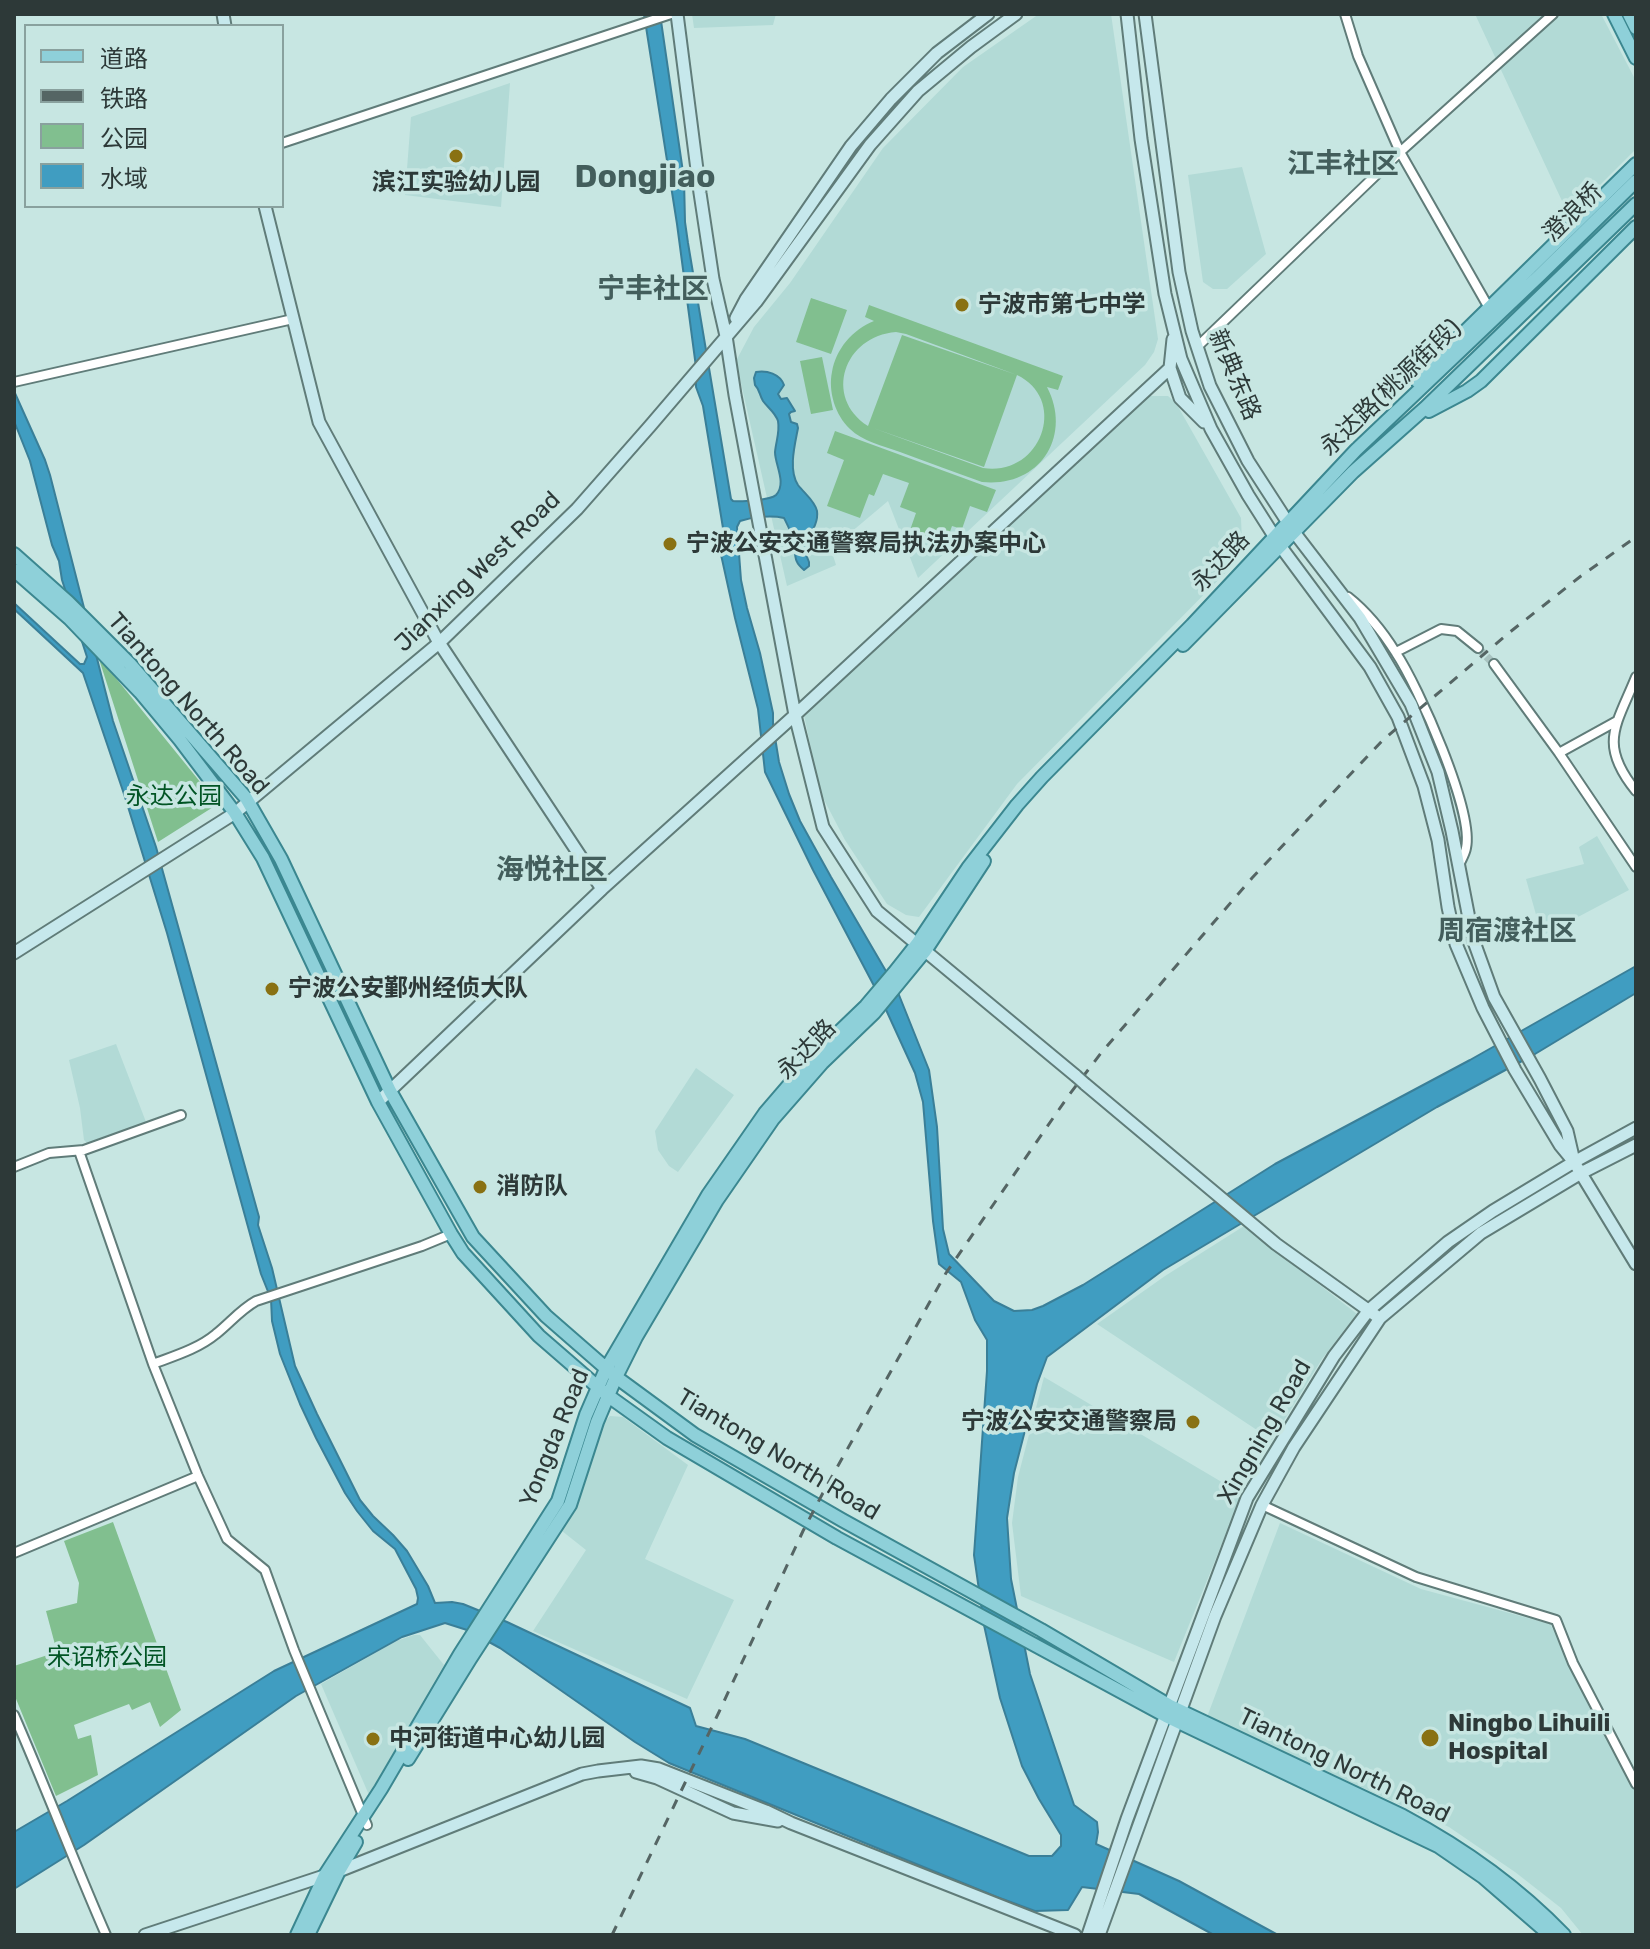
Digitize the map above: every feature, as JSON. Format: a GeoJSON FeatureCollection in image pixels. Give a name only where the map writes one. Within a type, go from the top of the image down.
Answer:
{"type":"FeatureCollection","features":[{"type":"Feature","properties":{"kind":"main road"},"geometry":{"type":"LineString","coordinates":[[677,14],[722,340],[735,395],[790,719],[823,827],[877,911],[1276,1244],[1380,1318]]}},
{"type":"Feature","properties":{"kind":"main road","name":"Jianxing West Road"},"geometry":{"type":"LineString","coordinates":[[722,340],[746,299],[851,146],[891,99],[937,53],[988,14]]}},
{"type":"Feature","properties":{"kind":"main road","name":"Jianxing West Road"},"geometry":{"type":"LineString","coordinates":[[14,953],[235,813],[439,643],[577,509],[689,381],[756,302],[870,145],[918,91],[1016,14]]}},
{"type":"Feature","properties":{"kind":"main road","name":"新典东路"},"geometry":{"type":"LineString","coordinates":[[1127,14],[1141,139],[1165,294],[1181,359],[1211,429],[1248,495],[1370,667],[1398,717],[1424,786],[1438,840],[1456,944],[1483,1008],[1515,1070],[1560,1145],[1574,1162]]}},
{"type":"Feature","properties":{"kind":"main road","name":"新典东路"},"geometry":{"type":"LineString","coordinates":[[1145,14],[1179,272],[1210,386],[1248,461],[1291,527],[1360,618],[1411,704],[1438,772],[1473,939],[1494,997],[1567,1131],[1574,1162]]}},
{"type":"Feature","properties":{"kind":"main road"},"geometry":{"type":"LineString","coordinates":[[1614,14],[1636,58]]}},
{"type":"Feature","properties":{"kind":"main road"},"geometry":{"type":"LineString","coordinates":[[1629,14],[1636,28]]}},
{"type":"Feature","properties":{"kind":"main road"},"geometry":{"type":"LineString","coordinates":[[1377,430],[1441,355],[1636,164]]}},
{"type":"Feature","properties":{"kind":"main road","name":"澄浪桥"},"geometry":{"type":"LineString","coordinates":[[1540,275],[1636,181]]}},
{"type":"Feature","properties":{"kind":"main road","name":"澄浪桥"},"geometry":{"type":"LineString","coordinates":[[1547,291],[1636,204]]}},
{"type":"Feature","properties":{"kind":"main road"},"geometry":{"type":"LineString","coordinates":[[265,208],[319,422],[439,643],[602,889]]}},
{"type":"Feature","properties":{"kind":"main road"},"geometry":{"type":"LineString","coordinates":[[1411,420],[1481,381],[1636,227]]}},
{"type":"Feature","properties":{"kind":"main road","name":"永达路(桃源街段)"},"geometry":{"type":"LineString","coordinates":[[1278,541],[1377,430],[1540,275]]}},
{"type":"Feature","properties":{"kind":"main road","name":"永达路(桃源街段)"},"geometry":{"type":"LineString","coordinates":[[1291,527],[1411,420],[1547,291]]}},
{"type":"Feature","properties":{"kind":"main road"},"geometry":{"type":"LineString","coordinates":[[1174,331],[1170,368],[1180,398],[1211,429]]}},
{"type":"Feature","properties":{"kind":"main road"},"geometry":{"type":"LineString","coordinates":[[378,1102],[602,889],[1170,368]]}},
{"type":"Feature","properties":{"kind":"main road","name":"永达路"},"geometry":{"type":"LineString","coordinates":[[611,1373],[636,1337],[699,1229],[766,1129],[921,948],[1024,809],[1278,541]]}},
{"type":"Feature","properties":{"kind":"main road","name":"Tiantong North Road"},"geometry":{"type":"LineString","coordinates":[[14,554],[130,664],[248,803],[281,859],[390,1091],[473,1237],[546,1316],[611,1373],[695,1435],[1029,1623],[1173,1713]]}},
{"type":"Feature","properties":{"kind":"main road","name":"Tiantong North Road"},"geometry":{"type":"LineString","coordinates":[[14,570],[70,619],[140,692],[235,813],[263,858],[378,1102],[451,1234],[463,1253],[539,1336],[602,1391],[680,1446],[837,1538],[956,1603],[1173,1713],[1403,1816],[1490,1869],[1564,1935]]}},
{"type":"Feature","properties":{"kind":"main road","name":"Xingning Road"},"geometry":{"type":"LineString","coordinates":[[1088,1935],[1173,1713],[1247,1498],[1334,1356],[1369,1310],[1448,1242],[1493,1211],[1636,1128]]}},
{"type":"Feature","properties":{"kind":"main road","name":"Xingning Road"},"geometry":{"type":"LineString","coordinates":[[1173,1713],[1262,1505],[1294,1447],[1380,1318],[1481,1233],[1581,1173],[1636,1145]]}},
{"type":"Feature","properties":{"kind":"main road"},"geometry":{"type":"LineString","coordinates":[[1574,1162],[1636,1264]]}},
{"type":"Feature","properties":{"kind":"main road","name":"Yongda Road"},"geometry":{"type":"LineString","coordinates":[[365,1820],[501,1600],[558,1501],[611,1373]]}},
{"type":"Feature","properties":{"kind":"main road"},"geometry":{"type":"LineString","coordinates":[[1173,1713],[1438,1846],[1483,1877],[1550,1935]]}},
{"type":"Feature","properties":{"kind":"main road"},"geometry":{"type":"LineString","coordinates":[[145,1935],[339,1871],[582,1774],[620,1769],[657,1778],[733,1813],[791,1823],[1075,1935]]}},
{"type":"Feature","properties":{"kind":"main road"},"geometry":{"type":"LineString","coordinates":[[308,1935],[365,1820]]}},
{"type":"Feature","properties":{"kind":"main road"},"geometry":{"type":"LineString","coordinates":[[297,1935],[325,1875],[365,1820]]}},
{"type":"Feature","properties":{"kind":"main road","name":"Xingning Road"},"geometry":{"type":"LineString","coordinates":[[1099,1935],[1133,1821]]}},
{"type":"Feature","properties":{"kind":"street"},"geometry":{"type":"LineString","coordinates":[[284,142],[671,14]]}},
{"type":"Feature","properties":{"kind":"street"},"geometry":{"type":"LineString","coordinates":[[1345,14],[1358,56],[1400,152],[1489,308]]}},
{"type":"Feature","properties":{"kind":"street"},"geometry":{"type":"LineString","coordinates":[[1197,347],[1400,152],[1553,14]]}},
{"type":"Feature","properties":{"kind":"street"},"geometry":{"type":"LineString","coordinates":[[14,382],[293,319]]}},
{"type":"Feature","properties":{"kind":"street"},"geometry":{"type":"LineString","coordinates":[[1338,590],[1364,609],[1396,652],[1441,747],[1458,794],[1466,830],[1466,847],[1459,866]]}},
{"type":"Feature","properties":{"kind":"street"},"geometry":{"type":"LineString","coordinates":[[1396,652],[1441,629],[1457,631],[1478,648]]}},
{"type":"Feature","properties":{"kind":"street"},"geometry":{"type":"LineString","coordinates":[[1494,664],[1636,867]]}},
{"type":"Feature","properties":{"kind":"street"},"geometry":{"type":"LineString","coordinates":[[1636,677],[1617,721],[1613,740],[1619,767],[1636,791]]}},
{"type":"Feature","properties":{"kind":"street"},"geometry":{"type":"LineString","coordinates":[[1559,753],[1617,721]]}},
{"type":"Feature","properties":{"kind":"street"},"geometry":{"type":"LineString","coordinates":[[14,1167],[49,1153],[79,1151],[181,1115]]}},
{"type":"Feature","properties":{"kind":"street"},"geometry":{"type":"LineString","coordinates":[[79,1151],[153,1364],[198,1476],[227,1539],[265,1570],[294,1650],[365,1820]]}},
{"type":"Feature","properties":{"kind":"street"},"geometry":{"type":"LineString","coordinates":[[153,1364],[214,1336],[245,1307],[256,1301],[451,1234]]}},
{"type":"Feature","properties":{"kind":"street"},"geometry":{"type":"LineString","coordinates":[[14,1553],[198,1476]]}},
{"type":"Feature","properties":{"kind":"street"},"geometry":{"type":"LineString","coordinates":[[1262,1505],[1416,1577],[1556,1620],[1573,1663],[1636,1784]]}},
{"type":"Feature","properties":{"kind":"street"},"geometry":{"type":"LineString","coordinates":[[14,1715],[106,1935]]}},
{"type":"Feature","properties":{"kind":"shaded area"},"geometry":{"type":"Polygon","coordinates":[[[692,14],[776,14],[773,25],[694,28],[692,14]]]}},
{"type":"Feature","properties":{"kind":"shaded area","name":"宁波市第七中学"},"geometry":{"type":"Polygon","coordinates":[[[1039,14],[1111,14],[1158,339],[1154,352],[1145,365],[918,578],[888,501],[831,549],[836,565],[787,586],[736,361],[754,327],[790,283],[883,148],[963,67],[1039,14]]]}},
{"type":"Feature","properties":{"kind":"shaded area"},"geometry":{"type":"Polygon","coordinates":[[[1475,14],[1601,14],[1636,81],[1636,149],[1569,216],[1475,14]]]}},
{"type":"Feature","properties":{"kind":"shaded area","name":"滨江实验幼儿园"},"geometry":{"type":"Polygon","coordinates":[[[510,83],[501,207],[405,195],[411,117],[510,83]]]}},
{"type":"Feature","properties":{"kind":"shaded area"},"geometry":{"type":"Polygon","coordinates":[[[1242,167],[1266,254],[1227,289],[1213,289],[1203,282],[1188,175],[1242,167]]]}},
{"type":"Feature","properties":{"kind":"shaded area"},"geometry":{"type":"Polygon","coordinates":[[[1148,396],[1168,396],[1176,403],[1241,518],[1242,543],[1234,564],[1017,784],[919,917],[906,915],[887,904],[845,840],[820,792],[804,715],[1148,396]]]}},
{"type":"Feature","properties":{"kind":"shaded area"},"geometry":{"type":"Polygon","coordinates":[[[1597,836],[1629,890],[1542,936],[1526,879],[1584,864],[1579,847],[1597,836]]]}},
{"type":"Feature","properties":{"kind":"shaded area"},"geometry":{"type":"Polygon","coordinates":[[[116,1044],[146,1122],[87,1143],[69,1060],[116,1044]]]}},
{"type":"Feature","properties":{"kind":"shaded area"},"geometry":{"type":"Polygon","coordinates":[[[696,1068],[734,1095],[678,1172],[669,1166],[658,1150],[655,1131],[696,1068]]]}},
{"type":"Feature","properties":{"kind":"shaded area"},"geometry":{"type":"Polygon","coordinates":[[[1244,1226],[1357,1314],[1322,1359],[1272,1440],[1097,1324],[1244,1226]]]}},
{"type":"Feature","properties":{"kind":"shaded area"},"geometry":{"type":"Polygon","coordinates":[[[1044,1377],[1242,1494],[1174,1662],[1021,1596],[1012,1523],[1018,1477],[1044,1377]]]}},
{"type":"Feature","properties":{"kind":"shaded area"},"geometry":{"type":"Polygon","coordinates":[[[610,1416],[623,1417],[688,1465],[645,1559],[734,1600],[687,1699],[533,1631],[586,1550],[562,1531],[584,1487],[603,1424],[610,1416]]]}},
{"type":"Feature","properties":{"kind":"shaded area","name":"Ningbo Lihuili Hospital"},"geometry":{"type":"Polygon","coordinates":[[[1280,1523],[1421,1589],[1550,1624],[1636,1787],[1636,1935],[1583,1935],[1561,1908],[1449,1827],[1207,1717],[1280,1523]]]}},
{"type":"Feature","properties":{"kind":"shaded area","name":"中河街道中心幼儿园"},"geometry":{"type":"Polygon","coordinates":[[[420,1635],[444,1665],[369,1795],[321,1684],[396,1641],[420,1635]]]}},
{"type":"Feature","properties":{"kind":"green space"},"geometry":{"type":"Polygon","coordinates":[[[811,298],[847,310],[831,354],[796,342],[811,298]]]}},
{"type":"Feature","properties":{"kind":"green space"},"geometry":{"type":"Polygon","coordinates":[[[869,305],[1063,376],[1058,390],[1047,387],[1056,424],[1046,456],[1020,477],[1002,482],[982,482],[860,437],[837,410],[831,379],[837,356],[846,341],[874,321],[865,317],[869,305]],[[896,332],[878,336],[863,344],[852,356],[843,385],[846,400],[854,414],[868,426],[902,335],[1017,375],[906,334],[896,332]],[[1017,375],[984,467],[873,428],[983,468],[1003,468],[1020,461],[1033,449],[1041,434],[1044,418],[1042,401],[1033,387],[1017,375]]]}},
{"type":"Feature","properties":{"kind":"green space"},"geometry":{"type":"Polygon","coordinates":[[[822,357],[833,410],[811,414],[800,361],[822,357]]]}},
{"type":"Feature","properties":{"kind":"green space"},"geometry":{"type":"Polygon","coordinates":[[[835,431],[996,490],[987,512],[970,506],[962,529],[952,526],[945,546],[909,533],[916,513],[900,507],[909,483],[883,474],[874,496],[869,494],[860,518],[827,506],[844,460],[827,453],[835,431]]]}},
{"type":"Feature","properties":{"kind":"green space","name":"永达公园"},"geometry":{"type":"Polygon","coordinates":[[[98,656],[218,804],[158,842],[98,656]]]}},
{"type":"Feature","properties":{"kind":"green space","name":"宋诏桥公园"},"geometry":{"type":"Polygon","coordinates":[[[113,1522],[181,1710],[160,1727],[150,1702],[132,1710],[129,1704],[74,1725],[78,1739],[91,1735],[98,1775],[56,1796],[14,1694],[14,1666],[57,1652],[46,1611],[77,1603],[79,1583],[64,1541],[113,1522]]]}},
{"type":"Feature","properties":{"kind":"water"},"geometry":{"type":"Polygon","coordinates":[[[644,14],[660,14],[684,179],[688,243],[731,499],[768,498],[779,490],[780,474],[775,452],[778,421],[763,401],[754,378],[756,372],[764,372],[782,381],[784,385],[778,394],[781,399],[787,398],[795,411],[789,414],[791,422],[798,428],[793,472],[798,485],[812,500],[817,511],[815,526],[803,547],[809,562],[804,570],[797,561],[793,537],[784,518],[750,518],[740,521],[737,527],[741,580],[773,713],[779,762],[800,821],[897,990],[929,1070],[937,1127],[943,1229],[949,1254],[994,1301],[1014,1311],[1043,1306],[1083,1285],[1275,1164],[1470,1060],[1636,966],[1636,993],[1163,1270],[1047,1357],[1037,1384],[1014,1473],[1007,1518],[1011,1579],[1030,1674],[1074,1805],[1097,1822],[1096,1844],[1179,1881],[1278,1935],[1214,1935],[1139,1894],[1082,1887],[1068,1910],[1035,1911],[997,1897],[669,1763],[500,1648],[467,1630],[445,1623],[402,1637],[296,1696],[84,1845],[14,1889],[14,1832],[274,1671],[417,1604],[418,1598],[395,1549],[373,1531],[345,1493],[300,1404],[280,1354],[272,1321],[271,1299],[261,1274],[167,933],[83,673],[14,609],[14,603],[80,664],[84,664],[87,657],[62,580],[30,461],[14,421],[14,391],[50,475],[113,721],[156,847],[259,1217],[258,1225],[272,1268],[295,1366],[360,1500],[407,1551],[435,1603],[463,1604],[507,1622],[690,1708],[696,1726],[745,1739],[1029,1856],[1052,1856],[1061,1846],[1061,1835],[1022,1766],[1000,1698],[984,1625],[974,1555],[987,1340],[975,1320],[961,1282],[939,1264],[923,1102],[915,1073],[882,1001],[765,772],[758,709],[718,541],[723,528],[703,406],[696,387],[677,224],[644,14]]]}},
{"type":"Feature","properties":{"kind":"tunnel"},"geometry":{"type":"LineString","coordinates":[[1478,648],[1494,664]]}},
{"type":"Feature","properties":{"kind":"railway"},"geometry":{"type":"LineString","coordinates":[[612,1935],[825,1489],[946,1273],[1069,1095],[1101,1053],[1252,878],[1383,740],[1510,632],[1636,537]]}},
{"type":"Feature","properties":{"kind":"place","name":"滨江实验幼儿园"},"geometry":{"type":"Point","coordinates":[456,156]}},
{"type":"Feature","properties":{"kind":"place","name":"宁波市第七中学"},"geometry":{"type":"Point","coordinates":[962,305]}},
{"type":"Feature","properties":{"kind":"place","name":"宁波公安交通警察局执法办案中心"},"geometry":{"type":"Point","coordinates":[670,544]}},
{"type":"Feature","properties":{"kind":"place","name":"宁波公安鄞州经侦大队"},"geometry":{"type":"Point","coordinates":[272,989]}},
{"type":"Feature","properties":{"kind":"place","name":"消防队"},"geometry":{"type":"Point","coordinates":[480,1187]}},
{"type":"Feature","properties":{"kind":"place","name":"宁波公安交通警察局"},"geometry":{"type":"Point","coordinates":[1193,1422]}},
{"type":"Feature","properties":{"kind":"place","name":"Ningbo Lihuili Hospital"},"geometry":{"type":"Point","coordinates":[1430,1738]}},
{"type":"Feature","properties":{"kind":"place","name":"中河街道中心幼儿园"},"geometry":{"type":"Point","coordinates":[373,1739]}},
{"type":"Feature","properties":{"kind":"district","name":"江丰社区"},"geometry":{"type":"Point","coordinates":[1343,165]}},
{"type":"Feature","properties":{"kind":"district","name":"Dongjiao"},"geometry":{"type":"Point","coordinates":[645,178]}},
{"type":"Feature","properties":{"kind":"district","name":"宁丰社区"},"geometry":{"type":"Point","coordinates":[653,290]}},
{"type":"Feature","properties":{"kind":"district","name":"海悦社区"},"geometry":{"type":"Point","coordinates":[552,871]}},
{"type":"Feature","properties":{"kind":"district","name":"周宿渡社区"},"geometry":{"type":"Point","coordinates":[1507,932]}}]}
